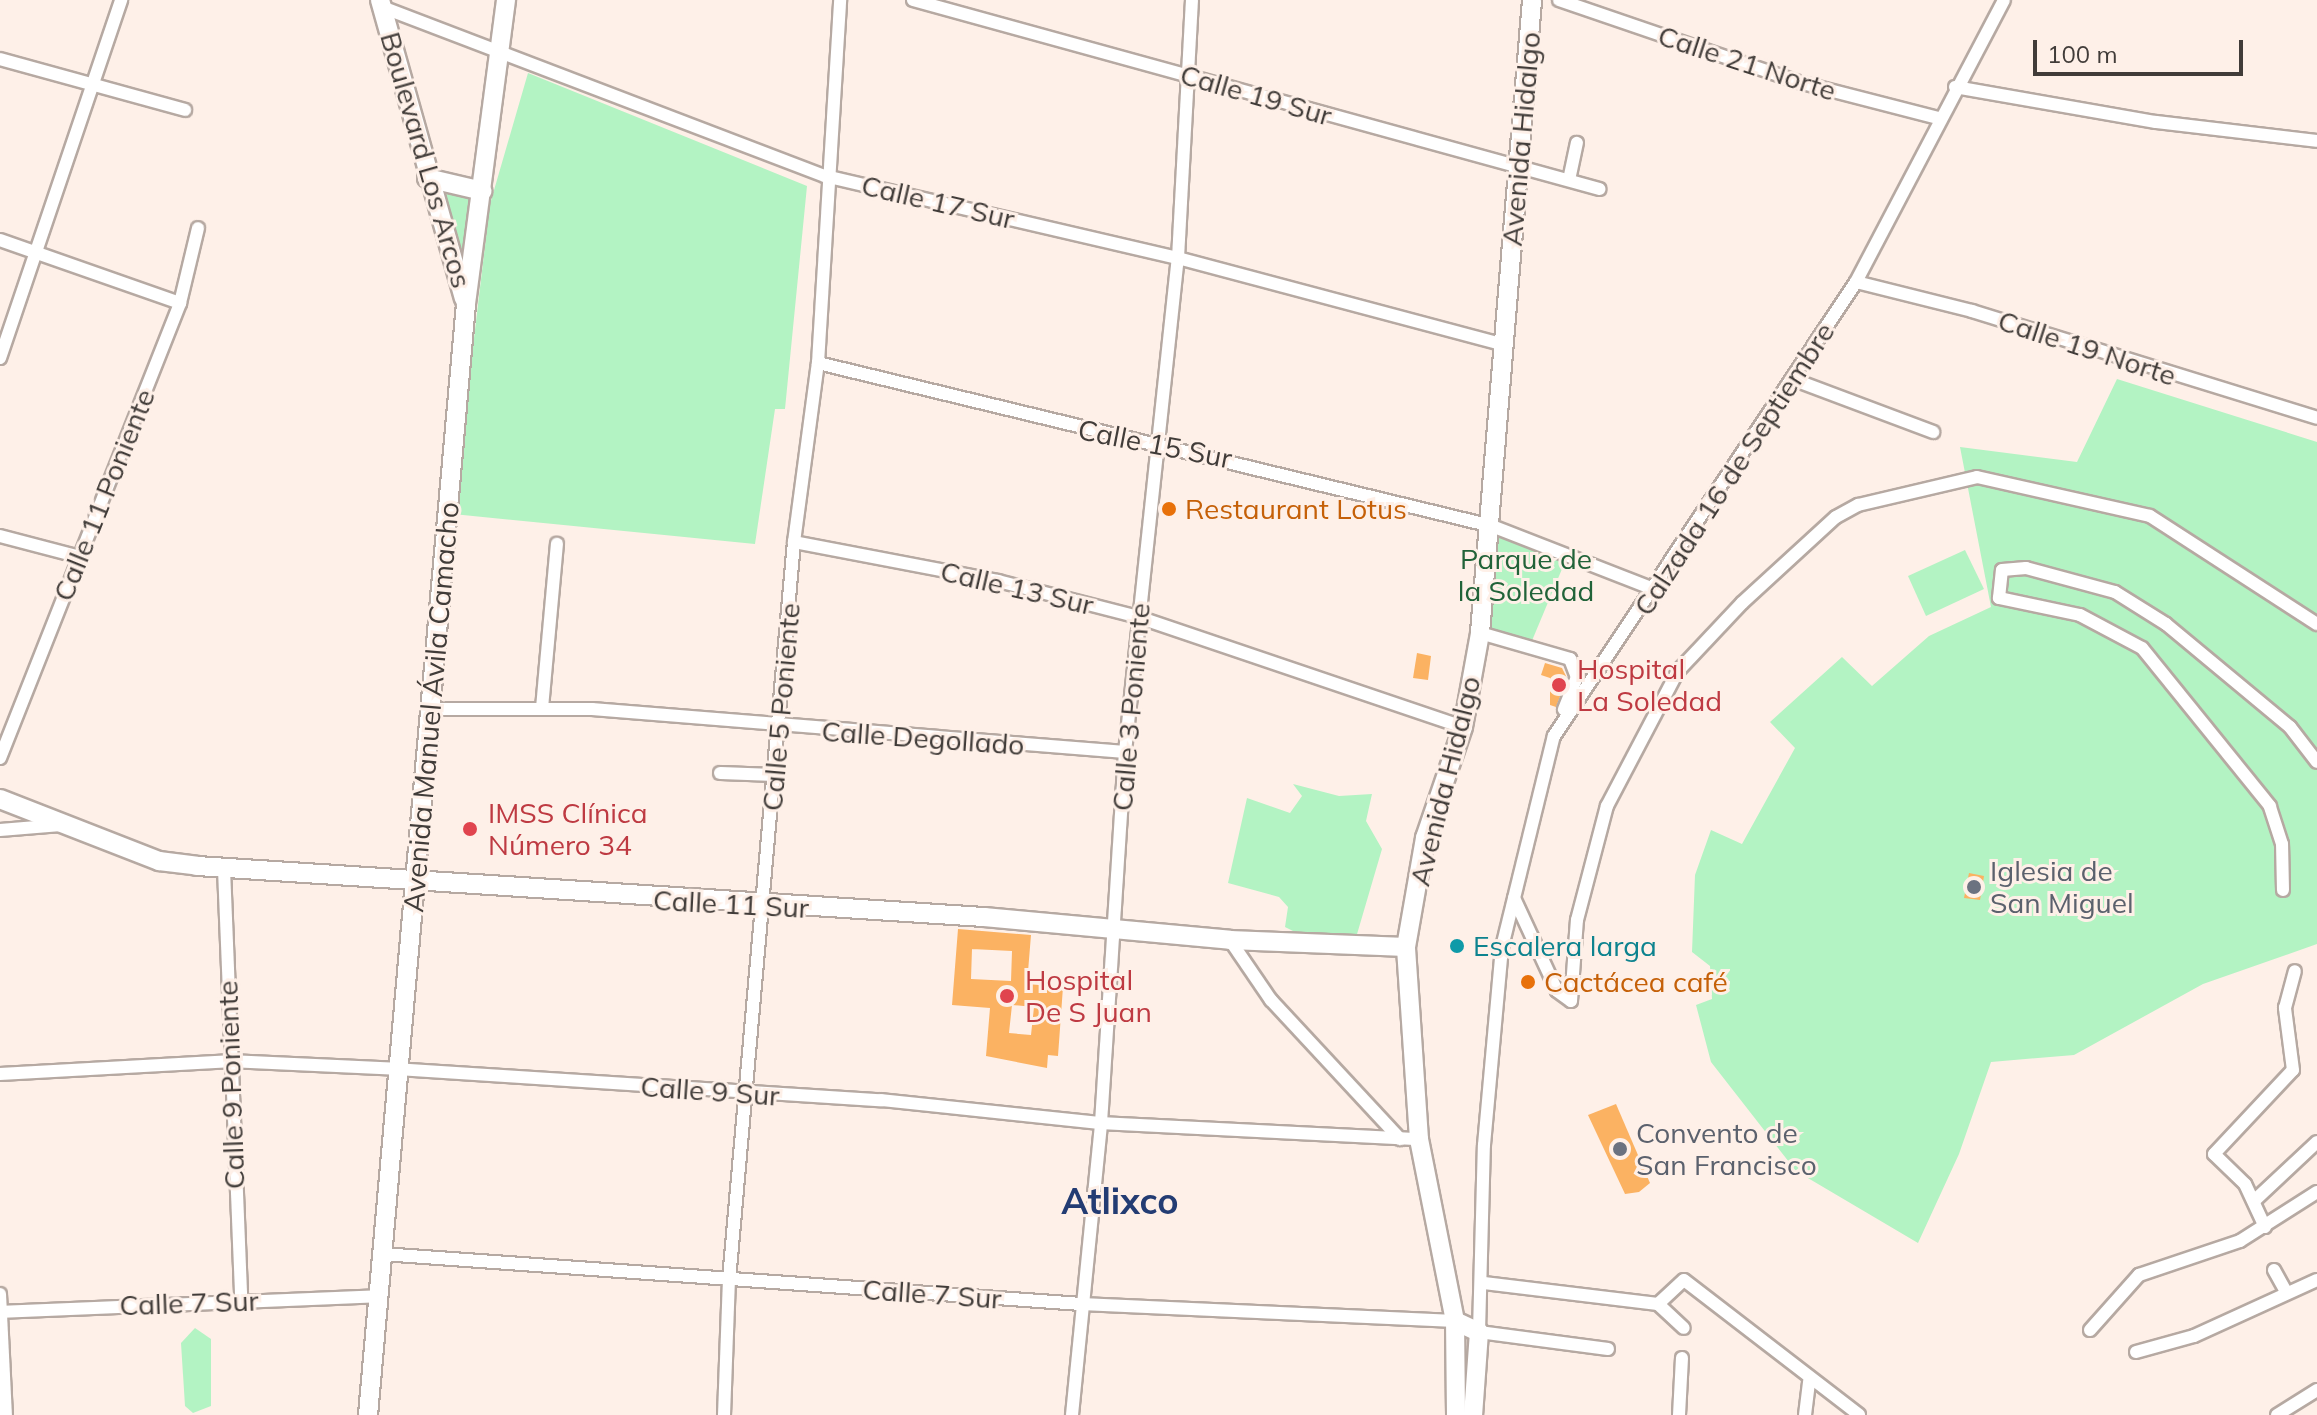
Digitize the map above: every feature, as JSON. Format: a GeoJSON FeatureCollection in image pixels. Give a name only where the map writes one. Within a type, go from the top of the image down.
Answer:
{"type":"FeatureCollection","features":[{"type":"Feature","properties":{"kind":"street"},"geometry":{"type":"LineString","coordinates":[[0,358],[40,254],[121,0]]}},
{"type":"Feature","properties":{"kind":"street","name":"Avenida Manuel Ávila Camacho"},"geometry":{"type":"LineString","coordinates":[[368,1415],[396,1069],[434,709],[466,304],[502,50],[506,0]]}},
{"type":"Feature","properties":{"kind":"street","name":"Calle 5 Poniente"},"geometry":{"type":"LineString","coordinates":[[724,1415],[729,1280],[782,727],[794,542],[818,363],[825,176],[840,0]]}},
{"type":"Feature","properties":{"kind":"street","name":"Calle 19 Sur"},"geometry":{"type":"LineString","coordinates":[[913,0],[949,5],[1189,76],[1599,189]]}},
{"type":"Feature","properties":{"kind":"street","name":"Calle 3 Poniente"},"geometry":{"type":"LineString","coordinates":[[1072,1415],[1101,1123],[1125,752],[1178,258],[1192,0]]}},
{"type":"Feature","properties":{"kind":"street","name":"Avenida Hidalgo"},"geometry":{"type":"LineString","coordinates":[[1456,1415],[1455,1321],[1409,1139],[1406,947],[1425,838],[1463,727],[1480,633],[1492,526],[1532,0]]}},
{"type":"Feature","properties":{"kind":"street","name":"Calle 21 Norte"},"geometry":{"type":"LineString","coordinates":[[1559,0],[1802,83],[1938,118]]}},
{"type":"Feature","properties":{"kind":"street","name":"Calzada 16 de Septiembre"},"geometry":{"type":"LineString","coordinates":[[1479,1332],[1484,1283],[1484,1145],[1502,947],[1554,736],[1656,590],[1856,282],[1938,118],[2004,0]]}},
{"type":"Feature","properties":{"kind":"street","name":"Calle 17 Sur"},"geometry":{"type":"LineString","coordinates":[[384,6],[825,176],[1178,258],[1506,345]]}},
{"type":"Feature","properties":{"kind":"street","name":"Boulevard Los Arcos"},"geometry":{"type":"LineString","coordinates":[[384,6],[427,178],[466,304]]}},
{"type":"Feature","properties":{"kind":"street"},"geometry":{"type":"LineString","coordinates":[[0,59],[185,110]]}},
{"type":"Feature","properties":{"kind":"street"},"geometry":{"type":"LineString","coordinates":[[1955,87],[2156,122],[2317,141]]}},
{"type":"Feature","properties":{"kind":"street"},"geometry":{"type":"LineString","coordinates":[[1569,180],[1577,143]]}},
{"type":"Feature","properties":{"kind":"street"},"geometry":{"type":"LineString","coordinates":[[427,178],[482,191]]}},
{"type":"Feature","properties":{"kind":"street","name":"Calle 11 Poniente"},"geometry":{"type":"LineString","coordinates":[[0,758],[180,303],[198,228]]}},
{"type":"Feature","properties":{"kind":"street"},"geometry":{"type":"LineString","coordinates":[[0,240],[180,303]]}},
{"type":"Feature","properties":{"kind":"street","name":"Calle 19 Norte"},"geometry":{"type":"LineString","coordinates":[[1856,282],[1972,311],[2317,418]]}},
{"type":"Feature","properties":{"kind":"street","name":"Calle 15 Sur"},"geometry":{"type":"LineString","coordinates":[[818,363],[1057,425],[1160,444],[1492,526],[1656,590]]}},
{"type":"Feature","properties":{"kind":"street"},"geometry":{"type":"LineString","coordinates":[[1792,379],[1933,432]]}},
{"type":"Feature","properties":{"kind":"street"},"geometry":{"type":"LineString","coordinates":[[1514,898],[1557,991],[1571,1001],[1577,920],[1607,806],[1678,671],[1731,614],[1836,517],[1858,505],[1977,477],[2150,516],[2317,624]]}},
{"type":"Feature","properties":{"kind":"street"},"geometry":{"type":"LineString","coordinates":[[0,536],[80,557]]}},
{"type":"Feature","properties":{"kind":"street","name":"Calle 13 Sur"},"geometry":{"type":"LineString","coordinates":[[794,542],[998,581],[1138,617],[1463,727]]}},
{"type":"Feature","properties":{"kind":"street"},"geometry":{"type":"LineString","coordinates":[[542,708],[557,544]]}},
{"type":"Feature","properties":{"kind":"street"},"geometry":{"type":"LineString","coordinates":[[2283,890],[2282,844],[2270,806],[2142,648],[2080,615],[1999,598],[2002,570],[2026,568],[2115,592],[2166,624],[2290,727],[2317,762]]}},
{"type":"Feature","properties":{"kind":"street"},"geometry":{"type":"LineString","coordinates":[[1480,633],[1576,665],[1577,677],[1554,736]]}},
{"type":"Feature","properties":{"kind":"street","name":"Calle Degollado"},"geometry":{"type":"LineString","coordinates":[[434,709],[542,708],[1125,752]]}},
{"type":"Feature","properties":{"kind":"street"},"geometry":{"type":"LineString","coordinates":[[720,773],[775,775]]}},
{"type":"Feature","properties":{"kind":"street"},"geometry":{"type":"LineString","coordinates":[[0,799],[55,821]]}},
{"type":"Feature","properties":{"kind":"street","name":"Calle 11 Sur"},"geometry":{"type":"LineString","coordinates":[[0,830],[55,821],[159,861],[224,869],[1230,940],[1406,947]]}},
{"type":"Feature","properties":{"kind":"street","name":"Calle 9 Poniente"},"geometry":{"type":"LineString","coordinates":[[224,869],[229,1061],[241,1300]]}},
{"type":"Feature","properties":{"kind":"street"},"geometry":{"type":"LineString","coordinates":[[1230,940],[1271,1000],[1409,1139]]}},
{"type":"Feature","properties":{"kind":"street"},"geometry":{"type":"LineString","coordinates":[[2265,1227],[2255,1200],[2214,1154],[2293,1070],[2285,1008],[2295,971]]}},
{"type":"Feature","properties":{"kind":"street","name":"Calle 9 Sur"},"geometry":{"type":"LineString","coordinates":[[0,1074],[229,1061],[396,1069],[748,1094],[1101,1123],[1409,1139]]}},
{"type":"Feature","properties":{"kind":"street"},"geometry":{"type":"LineString","coordinates":[[2255,1200],[2317,1142]]}},
{"type":"Feature","properties":{"kind":"street"},"geometry":{"type":"LineString","coordinates":[[2090,1330],[2139,1275],[2265,1227],[2317,1192]]}},
{"type":"Feature","properties":{"kind":"street","name":"Calle 7 Sur"},"geometry":{"type":"LineString","coordinates":[[382,1254],[1082,1304],[1455,1321],[1479,1332]]}},
{"type":"Feature","properties":{"kind":"street"},"geometry":{"type":"LineString","coordinates":[[2274,1270],[2286,1292]]}},
{"type":"Feature","properties":{"kind":"street"},"geometry":{"type":"LineString","coordinates":[[1658,1304],[1684,1280],[1809,1381],[1859,1415]]}},
{"type":"Feature","properties":{"kind":"street"},"geometry":{"type":"LineString","coordinates":[[2136,1352],[2194,1336],[2317,1280]]}},
{"type":"Feature","properties":{"kind":"street"},"geometry":{"type":"LineString","coordinates":[[1484,1283],[1658,1304],[1684,1328]]}},
{"type":"Feature","properties":{"kind":"street"},"geometry":{"type":"LineString","coordinates":[[0,1294],[6,1415]]}},
{"type":"Feature","properties":{"kind":"street","name":"Calle 7 Sur"},"geometry":{"type":"LineString","coordinates":[[0,1312],[378,1296]]}},
{"type":"Feature","properties":{"kind":"street"},"geometry":{"type":"LineString","coordinates":[[1473,1415],[1479,1332],[1608,1349]]}},
{"type":"Feature","properties":{"kind":"street"},"geometry":{"type":"LineString","coordinates":[[1679,1415],[1682,1358]]}},
{"type":"Feature","properties":{"kind":"street"},"geometry":{"type":"LineString","coordinates":[[1805,1415],[1809,1381]]}},
{"type":"Feature","properties":{"kind":"street"},"geometry":{"type":"LineString","coordinates":[[2277,1415],[2317,1390]]}},
{"type":"Feature","properties":{"kind":"green space"},"geometry":{"type":"Polygon","coordinates":[[[528,73],[807,186],[785,409],[775,409],[755,544],[453,514],[490,204],[528,73]]]}},
{"type":"Feature","properties":{"kind":"green space"},"geometry":{"type":"Polygon","coordinates":[[[439,188],[474,196],[463,278],[439,188]]]}},
{"type":"Feature","properties":{"kind":"green space"},"geometry":{"type":"Polygon","coordinates":[[[2117,379],[2317,442],[2317,944],[2203,984],[2074,1055],[1991,1062],[1959,1154],[1918,1243],[1796,1171],[1711,1062],[1696,1005],[1712,999],[1710,966],[1692,952],[1695,875],[1711,830],[1742,844],[1795,748],[1770,722],[1842,657],[1872,686],[1929,636],[1991,607],[1960,447],[2077,462],[2117,379]]]}},
{"type":"Feature","properties":{"kind":"green space","name":"Parque de la Soledad"},"geometry":{"type":"Polygon","coordinates":[[[1499,532],[1567,557],[1531,643],[1488,628],[1499,532]]]}},
{"type":"Feature","properties":{"kind":"green space"},"geometry":{"type":"Polygon","coordinates":[[[1965,550],[1984,589],[1926,616],[1908,576],[1965,550]]]}},
{"type":"Feature","properties":{"kind":"green space"},"geometry":{"type":"Polygon","coordinates":[[[1293,784],[1339,796],[1372,794],[1366,821],[1382,849],[1355,941],[1299,934],[1285,927],[1288,907],[1279,897],[1228,883],[1247,798],[1290,813],[1302,796],[1293,784]]]}},
{"type":"Feature","properties":{"kind":"green space"},"geometry":{"type":"Polygon","coordinates":[[[195,1328],[211,1339],[211,1406],[193,1413],[185,1406],[181,1343],[195,1328]]]}},
{"type":"Feature","properties":{"kind":"building"},"geometry":{"type":"Polygon","coordinates":[[[1417,653],[1431,656],[1428,680],[1413,678],[1417,653]]]}},
{"type":"Feature","properties":{"kind":"building","name":"Hospital La Soledad"},"geometry":{"type":"Polygon","coordinates":[[[1545,663],[1562,668],[1567,678],[1556,707],[1550,705],[1550,678],[1541,675],[1545,663]]]}},
{"type":"Feature","properties":{"kind":"building","name":"Iglesia de San Miguel"},"geometry":{"type":"Polygon","coordinates":[[[1969,873],[1984,876],[1980,900],[1964,898],[1969,873]]]}},
{"type":"Feature","properties":{"kind":"building","name":"Hospital De S Juan"},"geometry":{"type":"Polygon","coordinates":[[[958,929],[1031,935],[1027,984],[1063,987],[1058,1056],[1048,1055],[1047,1068],[986,1056],[990,1008],[952,1005],[958,929]],[[972,949],[971,979],[1011,981],[1012,951],[972,949]],[[1012,1005],[1009,1033],[1031,1035],[1034,1007],[1012,1005]]]}},
{"type":"Feature","properties":{"kind":"building","name":"Convento de San Francisco"},"geometry":{"type":"Polygon","coordinates":[[[1616,1104],[1650,1183],[1639,1192],[1625,1194],[1588,1115],[1616,1104]]]}},
{"type":"Feature","properties":{"kind":"place","name":"Restaurant Lotus"},"geometry":{"type":"Point","coordinates":[1169,509]}},
{"type":"Feature","properties":{"kind":"place","name":"Hospital La Soledad"},"geometry":{"type":"Point","coordinates":[1559,685]}},
{"type":"Feature","properties":{"kind":"place","name":"IMSS Clínica Número 34"},"geometry":{"type":"Point","coordinates":[470,829]}},
{"type":"Feature","properties":{"kind":"place","name":"Iglesia de San Miguel"},"geometry":{"type":"Point","coordinates":[1974,887]}},
{"type":"Feature","properties":{"kind":"place","name":"Escalera larga"},"geometry":{"type":"Point","coordinates":[1457,946]}},
{"type":"Feature","properties":{"kind":"place","name":"Cactácea café"},"geometry":{"type":"Point","coordinates":[1528,982]}},
{"type":"Feature","properties":{"kind":"place","name":"Hospital De S Juan"},"geometry":{"type":"Point","coordinates":[1007,996]}},
{"type":"Feature","properties":{"kind":"place","name":"Convento de San Francisco"},"geometry":{"type":"Point","coordinates":[1620,1149]}},
{"type":"Feature","properties":{"kind":"district","name":"Atlixco"},"geometry":{"type":"Point","coordinates":[1120,1201]}}]}
